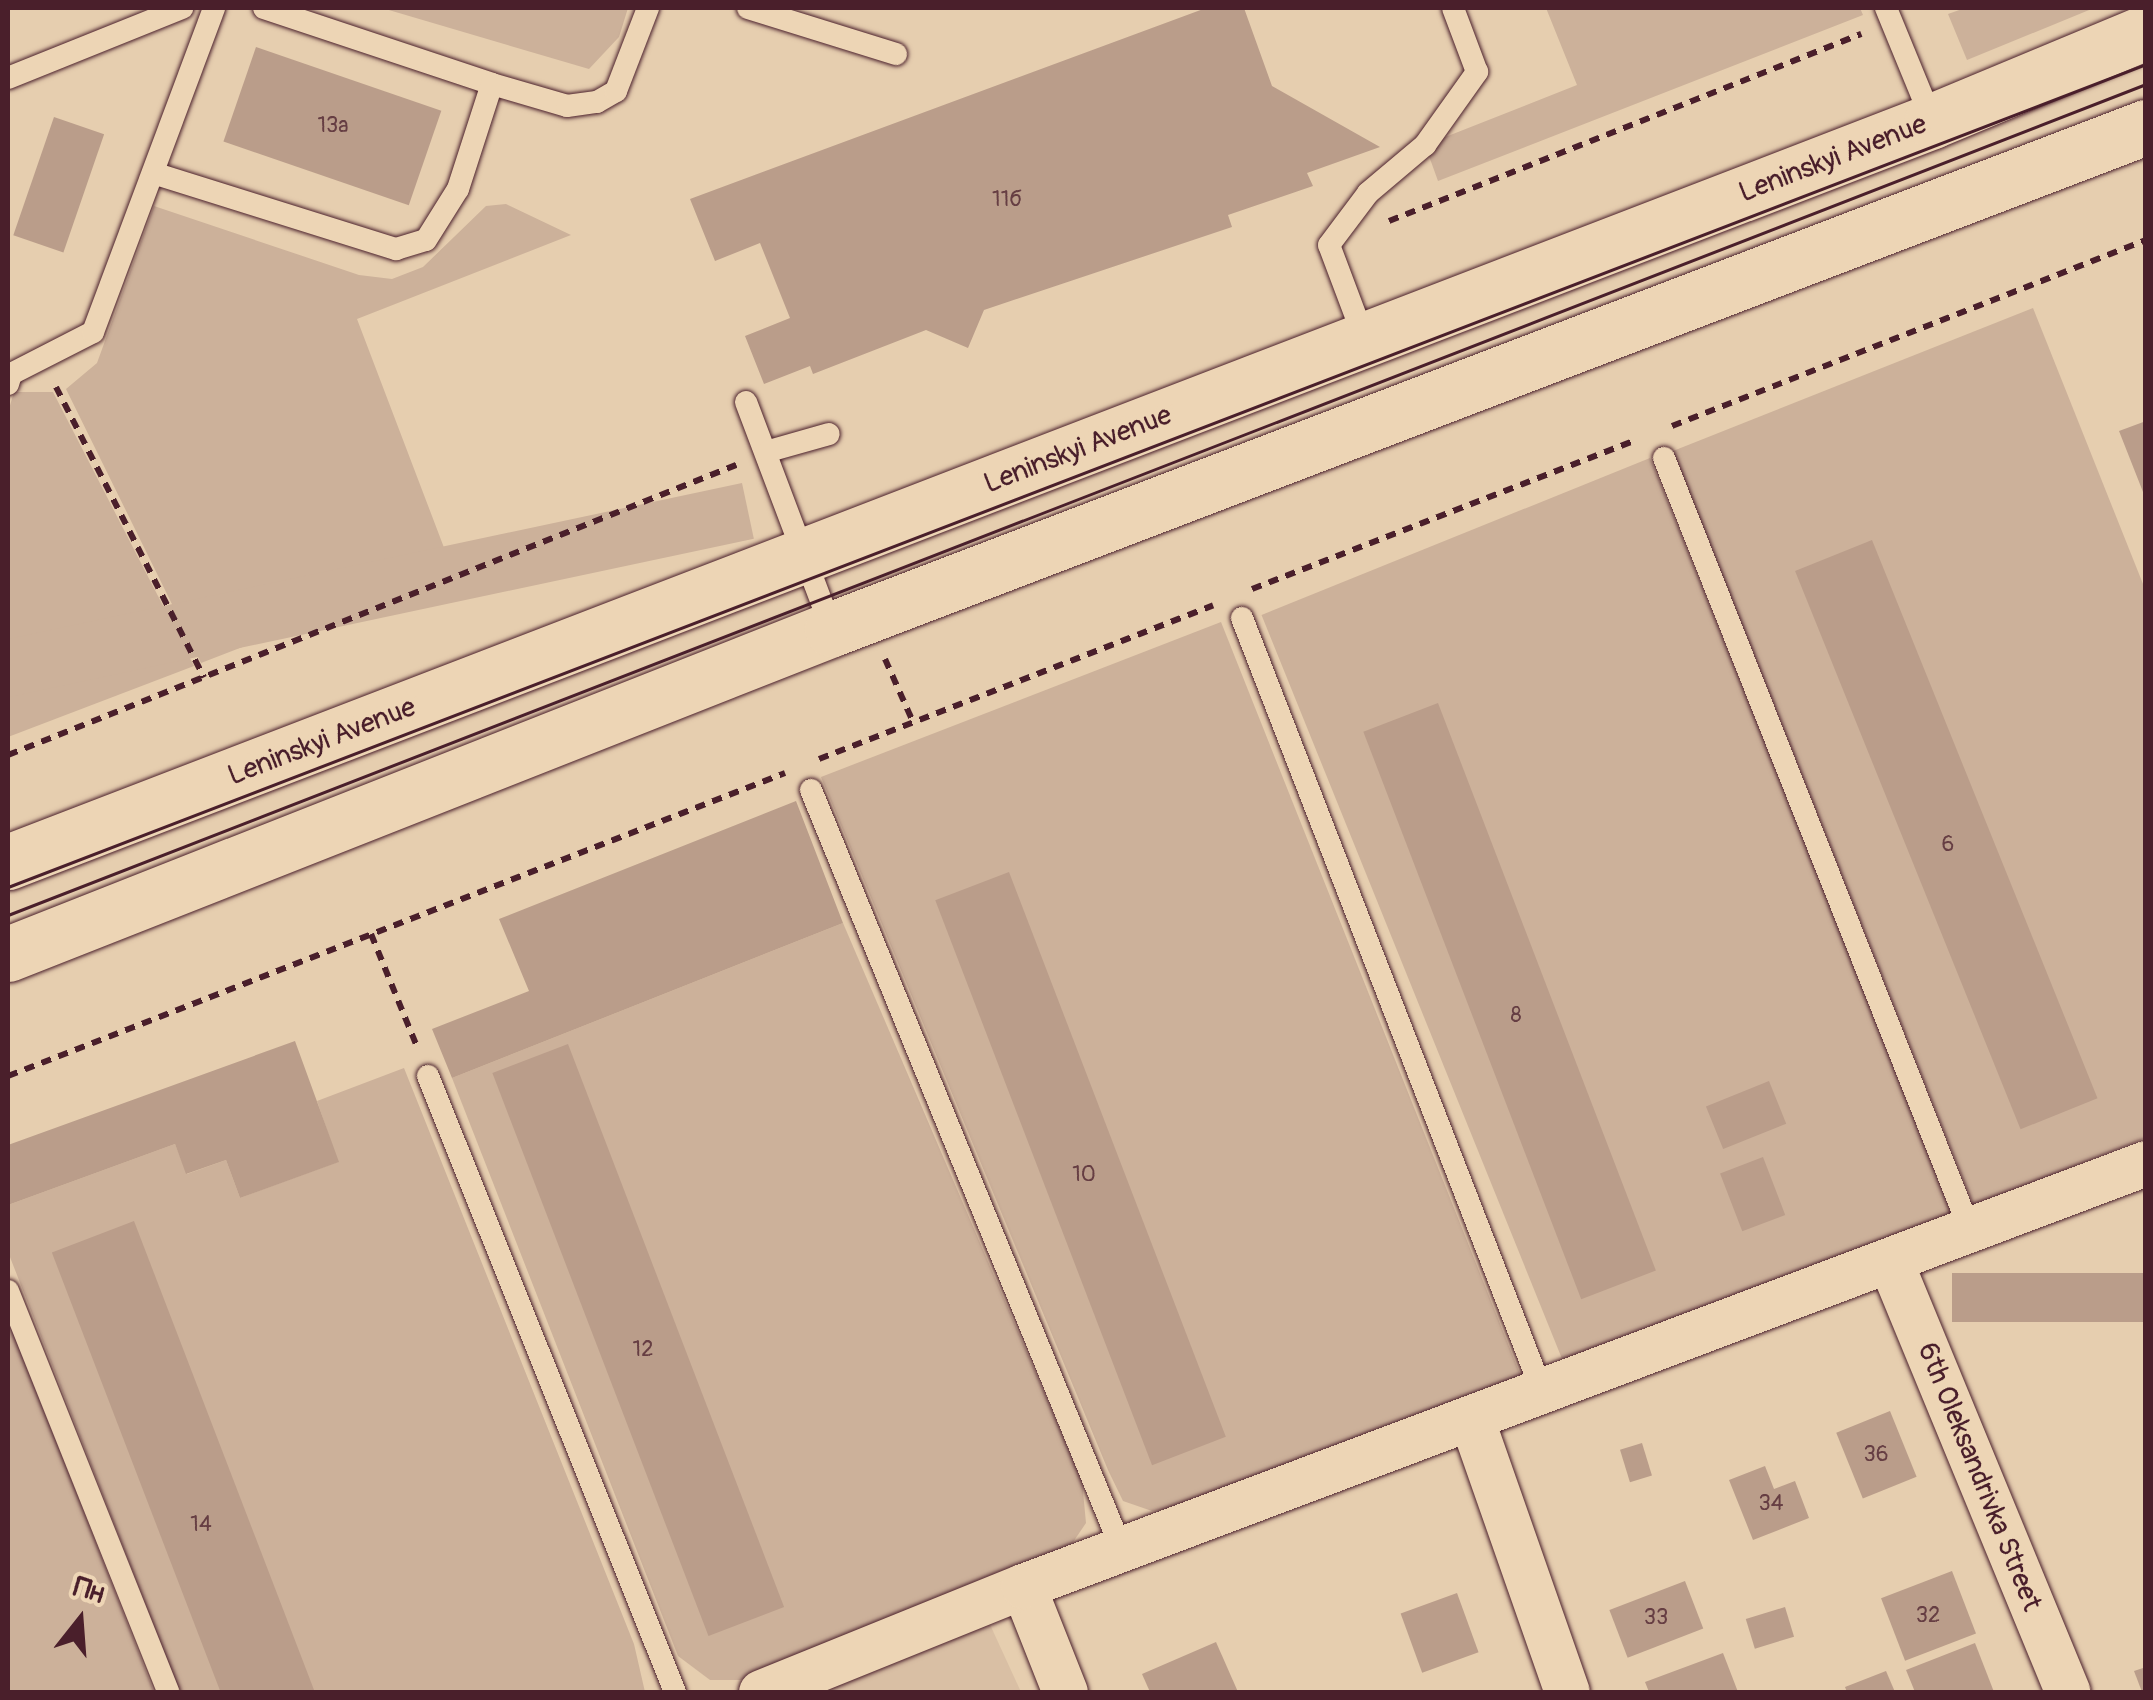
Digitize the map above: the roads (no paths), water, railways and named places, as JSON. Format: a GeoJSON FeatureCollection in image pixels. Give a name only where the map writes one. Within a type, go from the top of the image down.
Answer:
{"type":"FeatureCollection","features":[{"type":"Feature","properties":{"kind":"main road","name":"Leninskyi Avenue"},"geometry":{"type":"LineString","coordinates":[[8,862],[1932,121],[2146,32]]}},
{"type":"Feature","properties":{"kind":"main road"},"geometry":{"type":"LineString","coordinates":[[8,954],[832,629],[2146,126]]}},
{"type":"Feature","properties":{"kind":"street"},"geometry":{"type":"LineString","coordinates":[[762,1692],[1023,1586],[2146,1163]]}},
{"type":"Feature","properties":{"kind":"street","name":"6th Oleksandrivka Street"},"geometry":{"type":"LineString","coordinates":[[1890,1261],[2068,1692]]}},
{"type":"Feature","properties":{"kind":"street"},"geometry":{"type":"LineString","coordinates":[[1471,1418],[1567,1692]]}},
{"type":"Feature","properties":{"kind":"street"},"geometry":{"type":"LineString","coordinates":[[1023,1586],[1065,1692]]}},
{"type":"Feature","properties":{"kind":"lane"},"geometry":{"type":"LineString","coordinates":[[8,78],[182,8]]}},
{"type":"Feature","properties":{"kind":"lane"},"geometry":{"type":"LineString","coordinates":[[8,384],[11,374],[93,332],[214,8]]}},
{"type":"Feature","properties":{"kind":"lane"},"geometry":{"type":"LineString","coordinates":[[264,8],[566,106],[597,102],[616,91],[648,8]]}},
{"type":"Feature","properties":{"kind":"lane"},"geometry":{"type":"LineString","coordinates":[[748,8],[896,54]]}},
{"type":"Feature","properties":{"kind":"lane"},"geometry":{"type":"LineString","coordinates":[[1364,338],[1329,245],[1368,193],[1425,145],[1477,72],[1453,8]]}},
{"type":"Feature","properties":{"kind":"lane"},"geometry":{"type":"LineString","coordinates":[[1889,15],[1932,121]]}},
{"type":"Feature","properties":{"kind":"lane"},"geometry":{"type":"LineString","coordinates":[[153,173],[396,249],[426,240],[442,222],[492,84]]}},
{"type":"Feature","properties":{"kind":"lane"},"geometry":{"type":"LineString","coordinates":[[746,402],[769,451],[832,629]]}},
{"type":"Feature","properties":{"kind":"lane"},"geometry":{"type":"LineString","coordinates":[[769,451],[830,434]]}},
{"type":"Feature","properties":{"kind":"lane"},"geometry":{"type":"LineString","coordinates":[[1664,458],[1970,1230]]}},
{"type":"Feature","properties":{"kind":"lane"},"geometry":{"type":"LineString","coordinates":[[1242,618],[1542,1391]]}},
{"type":"Feature","properties":{"kind":"lane"},"geometry":{"type":"LineString","coordinates":[[811,790],[1122,1550]]}},
{"type":"Feature","properties":{"kind":"lane"},"geometry":{"type":"LineString","coordinates":[[428,1076],[675,1692]]}},
{"type":"Feature","properties":{"kind":"lane"},"geometry":{"type":"LineString","coordinates":[[8,1290],[168,1692]]}},
{"type":"Feature","properties":{"kind":"tram line"},"geometry":{"type":"LineString","coordinates":[[8,887],[2146,64]]}},
{"type":"Feature","properties":{"kind":"tram line"},"geometry":{"type":"LineString","coordinates":[[8,915],[2146,84]]}}]}
